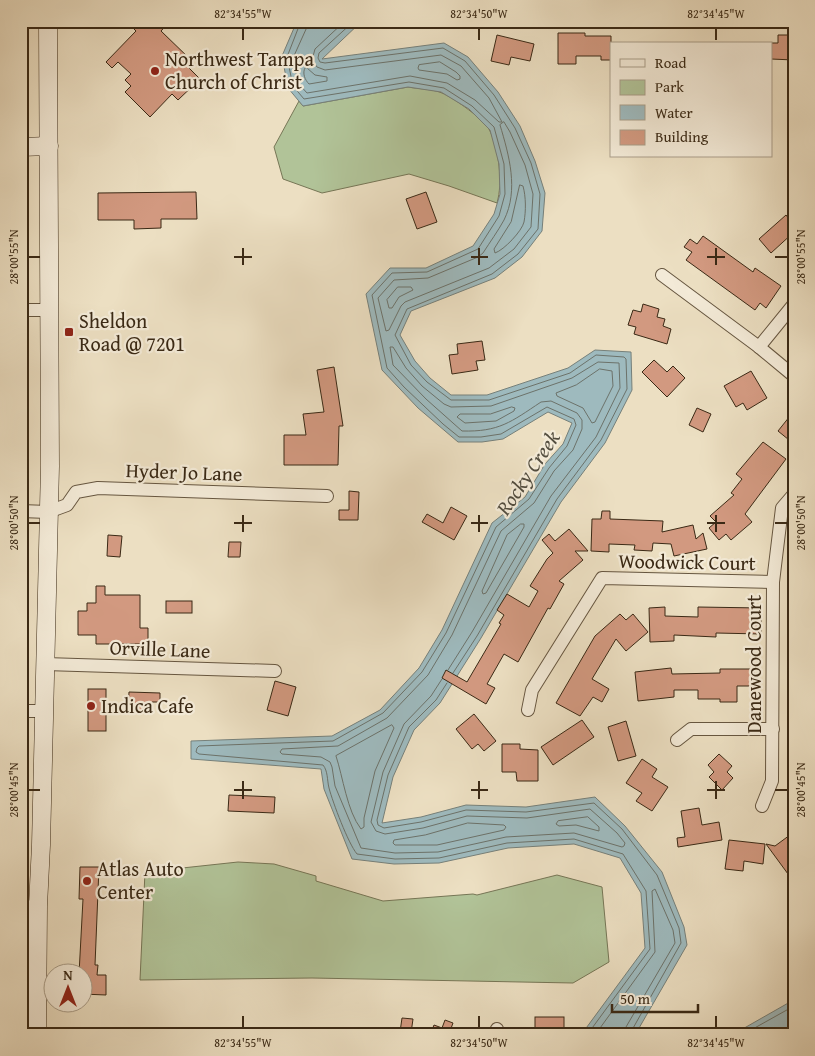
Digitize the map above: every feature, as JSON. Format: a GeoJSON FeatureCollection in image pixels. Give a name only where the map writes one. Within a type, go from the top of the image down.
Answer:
{"type":"FeatureCollection","features":[{"type":"Feature","properties":{"kind":"main road"},"geometry":{"type":"LineString","coordinates":[[37,1035],[30,906],[44,711],[50,466],[48,21]]}},
{"type":"Feature","properties":{"kind":"main road"},"geometry":{"type":"LineString","coordinates":[[21,147],[49,146]]}},
{"type":"Feature","properties":{"kind":"street"},"geometry":{"type":"LineString","coordinates":[[662,274],[759,347],[794,376]]}},
{"type":"Feature","properties":{"kind":"street"},"geometry":{"type":"LineString","coordinates":[[759,347],[794,304]]}},
{"type":"Feature","properties":{"kind":"street"},"geometry":{"type":"LineString","coordinates":[[21,310],[50,310]]}},
{"type":"Feature","properties":{"kind":"street","name":"Hyder Jo Lane"},"geometry":{"type":"LineString","coordinates":[[48,512],[67,505],[76,492],[98,488],[327,496]]}},
{"type":"Feature","properties":{"kind":"street","name":"Danewood Court"},"geometry":{"type":"LineString","coordinates":[[762,806],[772,781],[773,582],[782,508],[794,494]]}},
{"type":"Feature","properties":{"kind":"street"},"geometry":{"type":"LineString","coordinates":[[21,512],[48,512]]}},
{"type":"Feature","properties":{"kind":"street","name":"Woodwick Court"},"geometry":{"type":"LineString","coordinates":[[528,710],[532,690],[602,578],[773,582]]}},
{"type":"Feature","properties":{"kind":"street","name":"Orville Lane"},"geometry":{"type":"LineString","coordinates":[[45,664],[274,671]]}},
{"type":"Feature","properties":{"kind":"street"},"geometry":{"type":"LineString","coordinates":[[21,711],[44,711]]}},
{"type":"Feature","properties":{"kind":"street"},"geometry":{"type":"LineString","coordinates":[[677,740],[691,729],[773,729]]}},
{"type":"Feature","properties":{"kind":"green space"},"geometry":{"type":"Polygon","coordinates":[[[408,87],[442,93],[461,104],[487,126],[498,157],[500,186],[497,203],[409,174],[322,193],[283,179],[274,147],[299,101],[303,106],[408,87]]]}},
{"type":"Feature","properties":{"kind":"green space"},"geometry":{"type":"Polygon","coordinates":[[[238,862],[274,864],[316,876],[316,881],[383,901],[477,895],[557,875],[602,887],[609,962],[573,983],[312,978],[140,980],[145,872],[238,862]]]}},
{"type":"Feature","properties":{"kind":"water"},"geometry":{"type":"Polygon","coordinates":[[[297,21],[362,21],[322,59],[444,43],[468,57],[498,92],[520,126],[535,161],[545,193],[542,231],[522,257],[495,278],[411,311],[400,335],[415,361],[430,378],[451,395],[487,395],[568,368],[595,350],[631,352],[632,390],[605,443],[561,502],[481,638],[440,703],[414,730],[393,777],[382,823],[421,817],[466,805],[526,807],[595,797],[625,826],[662,872],[684,927],[687,945],[635,1035],[581,1035],[645,948],[641,893],[620,858],[574,844],[508,848],[439,863],[394,864],[352,859],[324,789],[321,769],[191,759],[191,741],[332,736],[380,710],[419,668],[442,630],[492,523],[525,497],[545,464],[563,444],[572,423],[548,412],[503,439],[482,442],[458,442],[418,408],[382,370],[366,294],[390,268],[426,268],[473,246],[494,214],[500,194],[499,164],[490,130],[469,109],[441,92],[408,87],[303,106],[288,88],[282,56],[297,21]]]}},
{"type":"Feature","properties":{"kind":"water"},"geometry":{"type":"Polygon","coordinates":[[[794,1001],[794,1035],[732,1035],[790,1002],[794,1001]]]}},
{"type":"Feature","properties":{"kind":"building","name":"Northwest Tampa Church of Christ"},"geometry":{"type":"Polygon","coordinates":[[[126,21],[170,21],[161,31],[192,61],[187,66],[200,79],[178,100],[172,94],[150,117],[125,92],[131,86],[125,80],[131,74],[118,62],[112,68],[106,62],[136,31],[126,21]]]}},
{"type":"Feature","properties":{"kind":"building"},"geometry":{"type":"Polygon","coordinates":[[[558,33],[585,33],[585,36],[611,36],[610,60],[601,60],[601,56],[576,56],[576,64],[558,64],[558,33]]]}},
{"type":"Feature","properties":{"kind":"building"},"geometry":{"type":"Polygon","coordinates":[[[497,35],[534,44],[530,61],[511,57],[509,65],[491,61],[497,35]]]}},
{"type":"Feature","properties":{"kind":"building"},"geometry":{"type":"Polygon","coordinates":[[[778,35],[794,35],[794,60],[772,59],[772,43],[778,43],[778,35]]]}},
{"type":"Feature","properties":{"kind":"building"},"geometry":{"type":"Polygon","coordinates":[[[196,192],[197,219],[161,219],[161,228],[134,229],[134,220],[98,220],[98,193],[196,192]]]}},
{"type":"Feature","properties":{"kind":"building"},"geometry":{"type":"Polygon","coordinates":[[[426,192],[437,222],[417,229],[406,199],[426,192]]]}},
{"type":"Feature","properties":{"kind":"building"},"geometry":{"type":"Polygon","coordinates":[[[786,215],[794,225],[794,232],[771,253],[759,239],[786,215]]]}},
{"type":"Feature","properties":{"kind":"building"},"geometry":{"type":"Polygon","coordinates":[[[703,236],[753,272],[755,268],[781,286],[766,308],[760,303],[755,310],[686,260],[692,252],[684,247],[690,239],[697,244],[703,236]]]}},
{"type":"Feature","properties":{"kind":"building"},"geometry":{"type":"Polygon","coordinates":[[[643,304],[659,309],[657,317],[665,319],[663,326],[671,329],[667,344],[634,334],[636,327],[628,325],[633,310],[641,312],[643,304]]]}},
{"type":"Feature","properties":{"kind":"building"},"geometry":{"type":"Polygon","coordinates":[[[482,341],[485,360],[476,361],[478,370],[452,374],[449,355],[458,354],[457,344],[482,341]]]}},
{"type":"Feature","properties":{"kind":"building"},"geometry":{"type":"Polygon","coordinates":[[[654,360],[667,372],[673,366],[685,378],[667,397],[642,372],[654,360]]]}},
{"type":"Feature","properties":{"kind":"building"},"geometry":{"type":"Polygon","coordinates":[[[334,367],[343,426],[339,426],[338,465],[284,465],[284,435],[306,435],[303,414],[324,412],[317,370],[334,367]]]}},
{"type":"Feature","properties":{"kind":"building"},"geometry":{"type":"Polygon","coordinates":[[[751,371],[767,398],[747,410],[743,403],[736,407],[724,386],[751,371]]]}},
{"type":"Feature","properties":{"kind":"building"},"geometry":{"type":"Polygon","coordinates":[[[697,408],[711,414],[703,432],[689,425],[697,408]]]}},
{"type":"Feature","properties":{"kind":"building"},"geometry":{"type":"Polygon","coordinates":[[[794,411],[794,444],[778,431],[794,411]]]}},
{"type":"Feature","properties":{"kind":"building"},"geometry":{"type":"Polygon","coordinates":[[[763,442],[786,459],[745,514],[752,522],[731,540],[726,534],[719,540],[709,528],[716,522],[710,516],[734,495],[731,493],[742,479],[736,474],[763,442]]]}},
{"type":"Feature","properties":{"kind":"building"},"geometry":{"type":"Polygon","coordinates":[[[349,491],[359,492],[358,520],[339,520],[339,510],[349,510],[349,491]]]}},
{"type":"Feature","properties":{"kind":"building"},"geometry":{"type":"Polygon","coordinates":[[[451,507],[467,516],[454,540],[422,522],[427,514],[443,523],[451,507]]]}},
{"type":"Feature","properties":{"kind":"building"},"geometry":{"type":"Polygon","coordinates":[[[602,511],[610,511],[610,519],[663,521],[662,532],[693,525],[696,539],[703,533],[707,549],[674,556],[671,544],[653,543],[652,551],[634,550],[635,545],[609,544],[609,552],[591,551],[592,519],[601,519],[602,511]]]}},
{"type":"Feature","properties":{"kind":"building"},"geometry":{"type":"Polygon","coordinates":[[[569,529],[588,551],[575,551],[583,560],[559,581],[564,584],[550,609],[548,608],[518,662],[504,654],[487,684],[495,688],[486,704],[442,678],[446,670],[467,682],[501,624],[499,623],[504,615],[497,610],[507,594],[529,607],[538,591],[530,586],[553,553],[542,540],[549,534],[555,541],[569,529]]]}},
{"type":"Feature","properties":{"kind":"building"},"geometry":{"type":"Polygon","coordinates":[[[108,535],[122,536],[120,557],[107,556],[108,535]]]}},
{"type":"Feature","properties":{"kind":"building"},"geometry":{"type":"Polygon","coordinates":[[[229,542],[241,542],[240,557],[228,557],[229,542]]]}},
{"type":"Feature","properties":{"kind":"building"},"geometry":{"type":"Polygon","coordinates":[[[96,586],[105,586],[105,595],[140,595],[140,628],[148,628],[148,644],[96,644],[96,635],[78,635],[78,611],[87,611],[87,603],[96,603],[96,586]]]}},
{"type":"Feature","properties":{"kind":"building"},"geometry":{"type":"Polygon","coordinates":[[[166,601],[192,601],[192,613],[166,613],[166,601]]]}},
{"type":"Feature","properties":{"kind":"building"},"geometry":{"type":"Polygon","coordinates":[[[665,607],[665,616],[698,617],[698,607],[761,608],[761,634],[716,633],[716,637],[674,635],[674,641],[650,642],[649,608],[665,607]]]}},
{"type":"Feature","properties":{"kind":"building"},"geometry":{"type":"Polygon","coordinates":[[[620,614],[626,620],[633,614],[648,632],[626,651],[616,639],[592,679],[609,689],[602,702],[593,697],[580,716],[556,703],[595,636],[620,614]]]}},
{"type":"Feature","properties":{"kind":"building"},"geometry":{"type":"Polygon","coordinates":[[[671,668],[672,674],[720,673],[720,669],[754,669],[754,686],[737,686],[737,702],[720,702],[720,699],[698,699],[698,690],[674,690],[674,697],[638,701],[635,672],[671,668]]]}},
{"type":"Feature","properties":{"kind":"building"},"geometry":{"type":"Polygon","coordinates":[[[275,681],[296,687],[288,716],[267,710],[275,681]]]}},
{"type":"Feature","properties":{"kind":"building"},"geometry":{"type":"Polygon","coordinates":[[[88,689],[106,689],[106,731],[88,731],[88,689]]]}},
{"type":"Feature","properties":{"kind":"building"},"geometry":{"type":"Polygon","coordinates":[[[129,692],[160,693],[160,702],[152,702],[152,711],[128,710],[129,692]]]}},
{"type":"Feature","properties":{"kind":"building"},"geometry":{"type":"Polygon","coordinates":[[[474,714],[496,741],[484,751],[478,744],[472,749],[456,729],[474,714]]]}},
{"type":"Feature","properties":{"kind":"building"},"geometry":{"type":"Polygon","coordinates":[[[582,720],[594,737],[553,765],[541,747],[582,720]]]}},
{"type":"Feature","properties":{"kind":"building"},"geometry":{"type":"Polygon","coordinates":[[[626,721],[636,756],[618,761],[608,727],[626,721]]]}},
{"type":"Feature","properties":{"kind":"building"},"geometry":{"type":"Polygon","coordinates":[[[502,744],[520,744],[520,749],[538,750],[538,781],[517,781],[516,772],[502,772],[502,744]]]}},
{"type":"Feature","properties":{"kind":"building"},"geometry":{"type":"Polygon","coordinates":[[[719,754],[732,766],[727,772],[733,778],[722,790],[709,777],[714,772],[708,765],[719,754]]]}},
{"type":"Feature","properties":{"kind":"building"},"geometry":{"type":"Polygon","coordinates":[[[642,759],[657,769],[652,777],[668,787],[652,811],[636,801],[642,793],[626,783],[642,759]]]}},
{"type":"Feature","properties":{"kind":"building"},"geometry":{"type":"Polygon","coordinates":[[[229,795],[275,797],[274,813],[228,811],[229,795]]]}},
{"type":"Feature","properties":{"kind":"building"},"geometry":{"type":"Polygon","coordinates":[[[699,808],[702,825],[719,822],[722,840],[678,847],[677,838],[685,837],[681,811],[699,808]]]}},
{"type":"Feature","properties":{"kind":"building"},"geometry":{"type":"Polygon","coordinates":[[[794,832],[794,870],[788,874],[766,844],[775,846],[794,832]]]}},
{"type":"Feature","properties":{"kind":"building"},"geometry":{"type":"Polygon","coordinates":[[[729,840],[765,844],[763,864],[744,861],[743,871],[725,869],[729,840]]]}},
{"type":"Feature","properties":{"kind":"building"},"geometry":{"type":"Polygon","coordinates":[[[80,867],[99,867],[95,965],[98,965],[97,975],[106,975],[106,995],[92,994],[92,964],[80,964],[83,899],[79,899],[80,867]]]}},
{"type":"Feature","properties":{"kind":"building"},"geometry":{"type":"Polygon","coordinates":[[[535,1017],[564,1017],[564,1035],[535,1035],[535,1017]]]}},
{"type":"Feature","properties":{"kind":"building"},"geometry":{"type":"Polygon","coordinates":[[[402,1018],[413,1019],[411,1033],[400,1032],[402,1018]]]}},
{"type":"Feature","properties":{"kind":"building"},"geometry":{"type":"Polygon","coordinates":[[[445,1020],[453,1023],[450,1031],[458,1035],[430,1035],[434,1025],[442,1028],[445,1020]]]}},
{"type":"Feature","properties":{"kind":"place","name":"Northwest Tampa Church of Christ"},"geometry":{"type":"Point","coordinates":[155,71]}},
{"type":"Feature","properties":{"kind":"place","name":"Sheldon Road @ 7201"},"geometry":{"type":"Point","coordinates":[69,332]}},
{"type":"Feature","properties":{"kind":"place","name":"Indica Cafe"},"geometry":{"type":"Point","coordinates":[91,706]}},
{"type":"Feature","properties":{"kind":"place","name":"Atlas Auto Center"},"geometry":{"type":"Point","coordinates":[87,881]}},
{"type":"Feature","properties":{"kind":"water label","name":"Rocky Creek"},"geometry":{"type":"Point","coordinates":[528,473]}}]}
